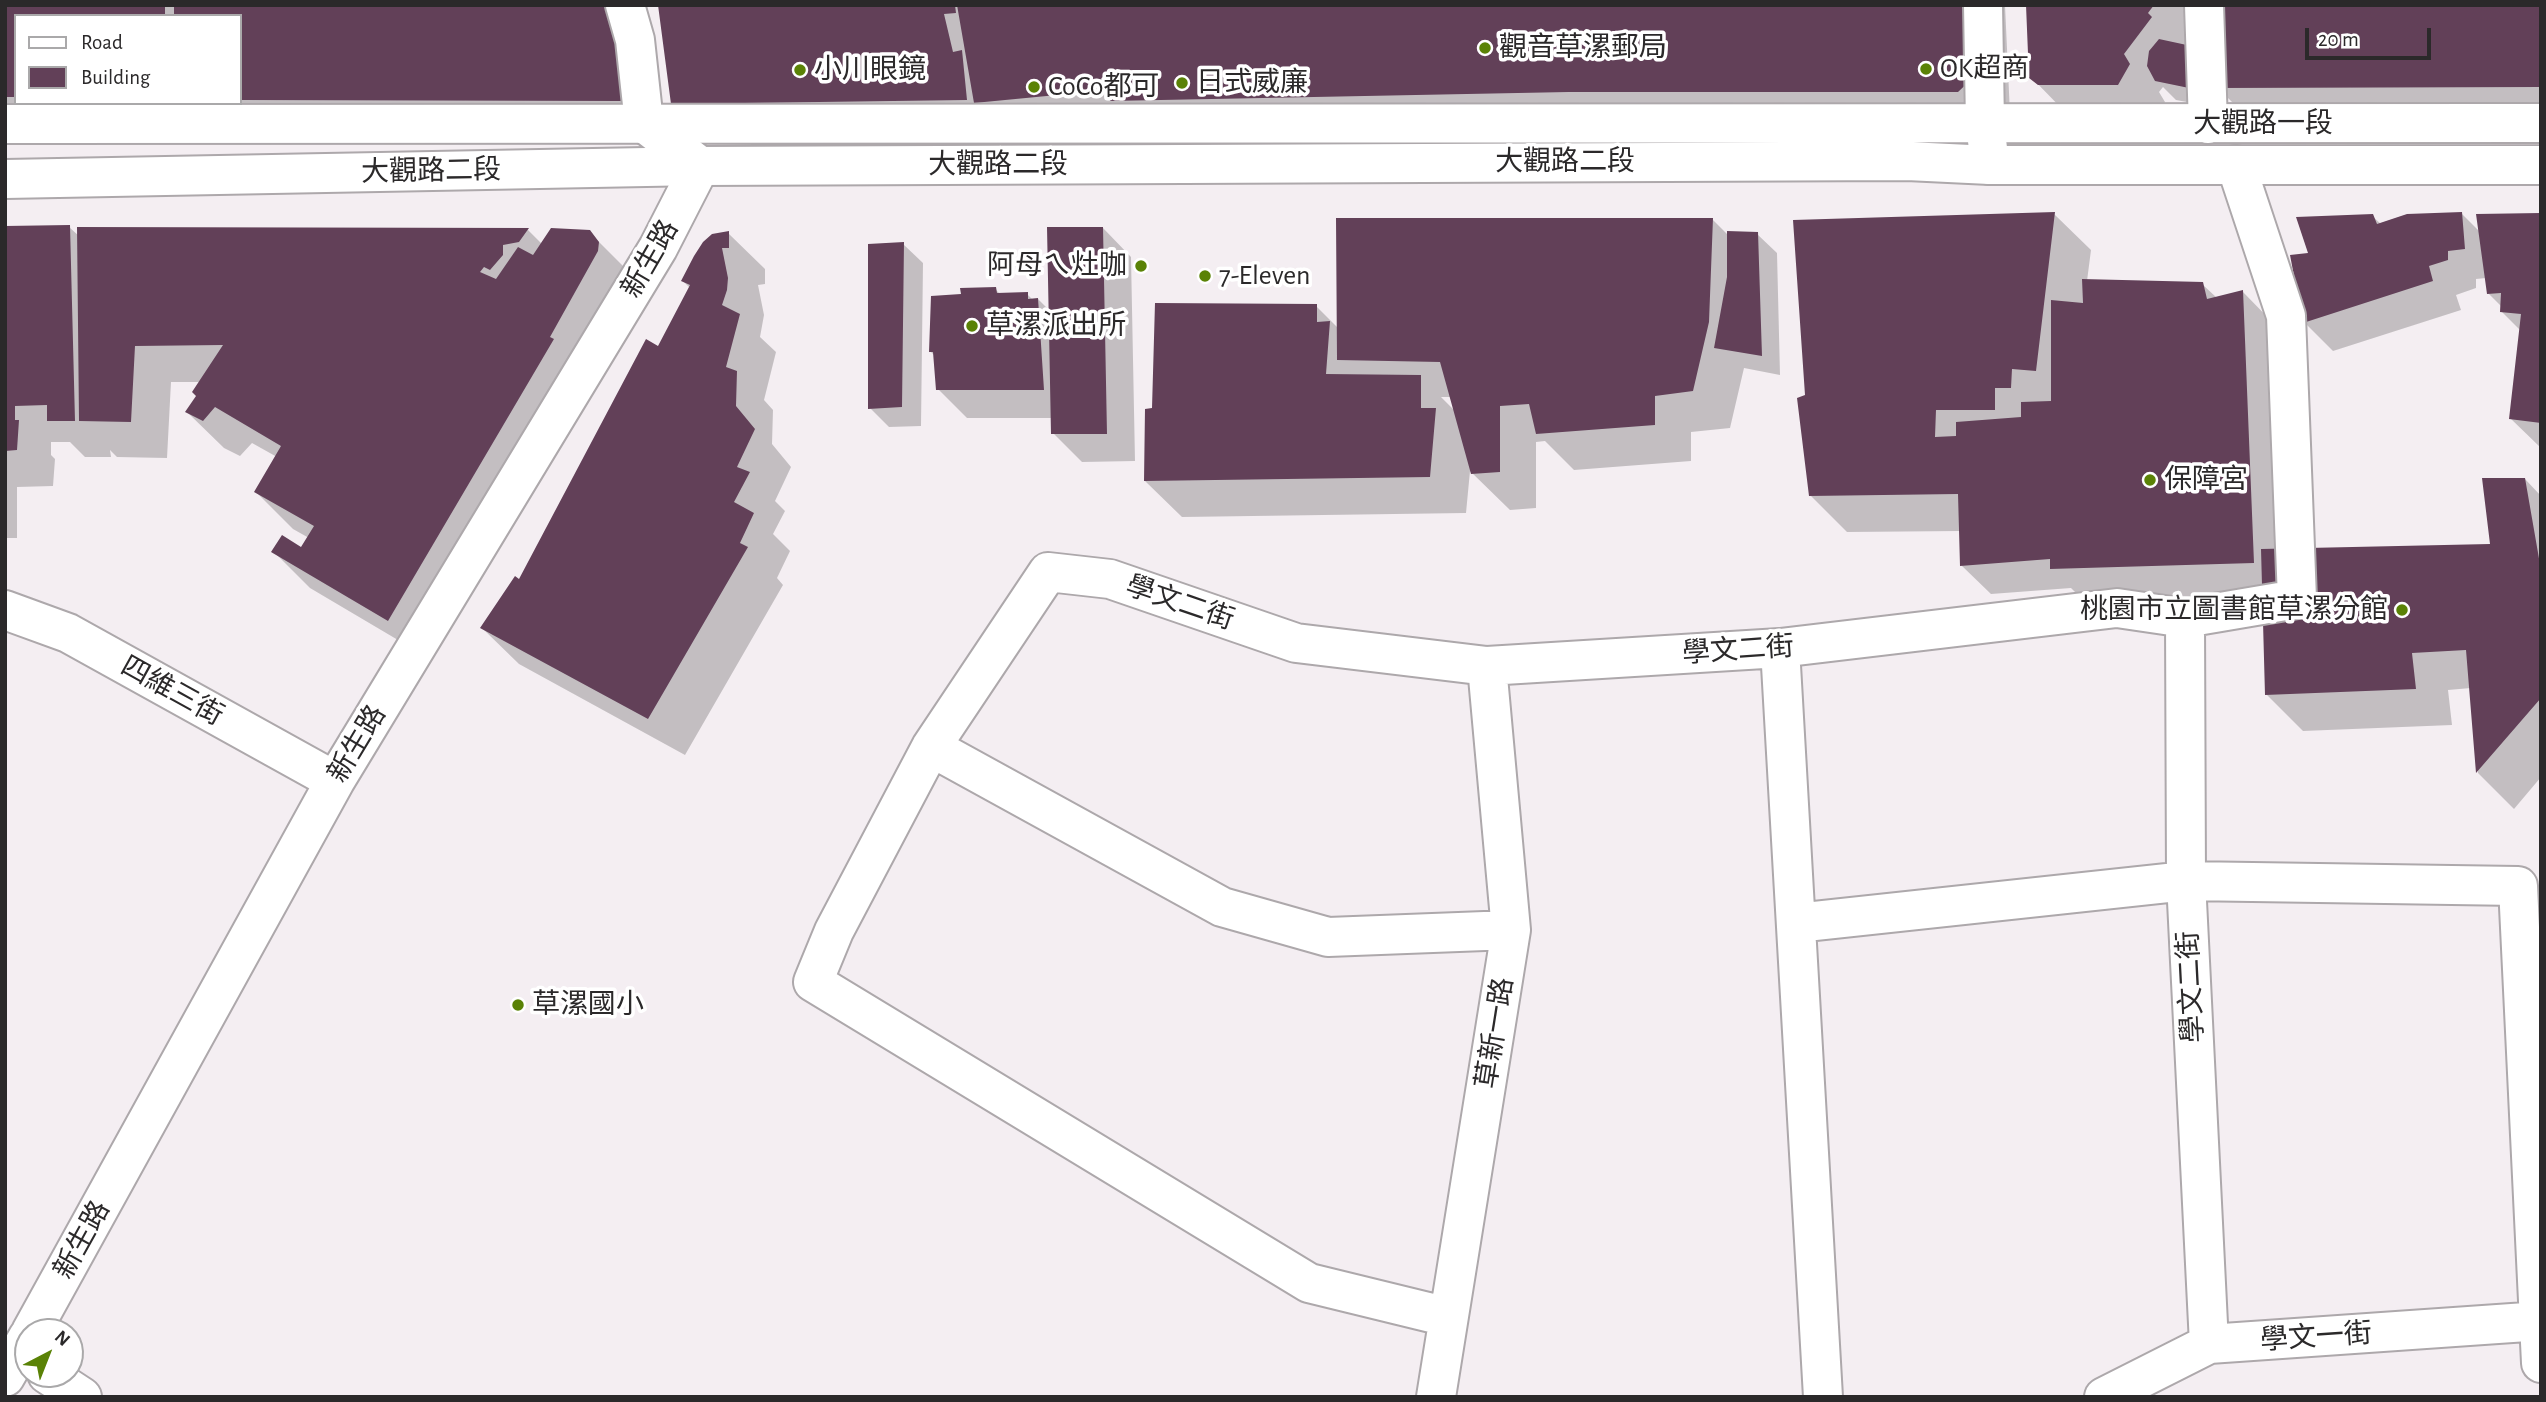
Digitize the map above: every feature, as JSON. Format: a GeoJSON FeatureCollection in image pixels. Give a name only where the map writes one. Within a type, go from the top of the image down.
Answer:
{"type":"FeatureCollection","features":[{"type":"Feature","properties":{"kind":"street"},"geometry":{"type":"LineString","coordinates":[[625,5],[635,40],[644,123],[700,166]]}},
{"type":"Feature","properties":{"kind":"street"},"geometry":{"type":"LineString","coordinates":[[1983,5],[1985,124],[1990,165]]}},
{"type":"Feature","properties":{"kind":"street"},"geometry":{"type":"LineString","coordinates":[[2204,5],[2208,124]]}},
{"type":"Feature","properties":{"kind":"street","name":"大觀路一段"},"geometry":{"type":"LineString","coordinates":[[1985,124],[2541,123]]}},
{"type":"Feature","properties":{"kind":"street","name":"大觀路二段"},"geometry":{"type":"LineString","coordinates":[[5,124],[1985,124]]}},
{"type":"Feature","properties":{"kind":"street","name":"大觀路二段"},"geometry":{"type":"LineString","coordinates":[[5,178],[700,166],[1893,161],[1990,165]]}},
{"type":"Feature","properties":{"kind":"street","name":"大觀路一段"},"geometry":{"type":"LineString","coordinates":[[1990,165],[2541,165]]}},
{"type":"Feature","properties":{"kind":"street"},"geometry":{"type":"LineString","coordinates":[[2185,618],[2298,599],[2286,316],[2236,165]]}},
{"type":"Feature","properties":{"kind":"street","name":"新生路"},"geometry":{"type":"LineString","coordinates":[[43,1318],[335,781],[658,248],[700,166]]}},
{"type":"Feature","properties":{"kind":"street","name":"學文二街"},"geometry":{"type":"LineString","coordinates":[[1448,1317],[1309,1283],[813,982],[834,931],[931,747],[1048,572],[1110,579],[1296,643],[1487,666],[1780,648],[2117,608],[2185,618],[2186,881],[2209,1345]]}},
{"type":"Feature","properties":{"kind":"street","name":"四維三街"},"geometry":{"type":"LineString","coordinates":[[5,610],[68,633],[335,781]]}},
{"type":"Feature","properties":{"kind":"street"},"geometry":{"type":"LineString","coordinates":[[1780,648],[1823,1397]]}},
{"type":"Feature","properties":{"kind":"street","name":"草新一路"},"geometry":{"type":"LineString","coordinates":[[1436,1397],[1511,930],[1487,666]]}},
{"type":"Feature","properties":{"kind":"street"},"geometry":{"type":"LineString","coordinates":[[931,747],[1222,907],[1328,937],[1511,930]]}},
{"type":"Feature","properties":{"kind":"street"},"geometry":{"type":"LineString","coordinates":[[1796,923],[2186,881],[2518,886],[2541,1363]]}},
{"type":"Feature","properties":{"kind":"street","name":"學文一街"},"geometry":{"type":"LineString","coordinates":[[2104,1397],[2209,1345],[2540,1321]]}},
{"type":"Feature","properties":{"kind":"building"},"geometry":{"type":"Polygon","coordinates":[[[5,5],[165,5],[165,14],[14,14],[14,97],[5,97],[5,5]]]}},
{"type":"Feature","properties":{"kind":"building"},"geometry":{"type":"Polygon","coordinates":[[[174,5],[613,5],[624,101],[242,100],[242,14],[174,14],[174,5]]]}},
{"type":"Feature","properties":{"kind":"building"},"geometry":{"type":"Polygon","coordinates":[[[658,5],[955,5],[956,13],[944,14],[953,52],[962,50],[967,100],[671,104],[658,5]]]}},
{"type":"Feature","properties":{"kind":"building"},"geometry":{"type":"Polygon","coordinates":[[[957,5],[1971,5],[1975,76],[1958,92],[1569,92],[1110,101],[1109,90],[974,103],[957,5]]]}},
{"type":"Feature","properties":{"kind":"building"},"geometry":{"type":"Polygon","coordinates":[[[2026,5],[2154,5],[2148,13],[2152,17],[2124,54],[2130,64],[2118,85],[2038,85],[2029,78],[2026,5]]]}},
{"type":"Feature","properties":{"kind":"building"},"geometry":{"type":"Polygon","coordinates":[[[2220,5],[2541,5],[2541,87],[2216,88],[2220,5]]]}},
{"type":"Feature","properties":{"kind":"building"},"geometry":{"type":"Polygon","coordinates":[[[2159,39],[2196,47],[2189,88],[2155,81],[2147,66],[2149,51],[2159,39]]]}},
{"type":"Feature","properties":{"kind":"building"},"geometry":{"type":"Polygon","coordinates":[[[2055,212],[2036,371],[2012,369],[2011,388],[1995,388],[1995,410],[1936,410],[1935,437],[1956,436],[1956,422],[2021,417],[2021,402],[2051,401],[2051,300],[2083,303],[2082,279],[2203,282],[2207,299],[2243,290],[2254,563],[2050,569],[2050,559],[1960,566],[1958,494],[1809,496],[1797,398],[1805,395],[1793,220],[2055,212]]]}},
{"type":"Feature","properties":{"kind":"building"},"geometry":{"type":"Polygon","coordinates":[[[2462,212],[2465,249],[2448,251],[2448,260],[2429,266],[2433,281],[2303,323],[2290,255],[2308,253],[2296,217],[2373,214],[2377,224],[2407,214],[2462,212]]]}},
{"type":"Feature","properties":{"kind":"building"},"geometry":{"type":"Polygon","coordinates":[[[2541,213],[2541,423],[2509,419],[2521,314],[2500,312],[2501,293],[2487,294],[2476,214],[2541,213]]]}},
{"type":"Feature","properties":{"kind":"building"},"geometry":{"type":"Polygon","coordinates":[[[1336,218],[1713,218],[1709,322],[1693,391],[1655,396],[1655,425],[1536,434],[1529,404],[1500,406],[1500,472],[1471,474],[1440,362],[1337,360],[1336,218]]]}},
{"type":"Feature","properties":{"kind":"building"},"geometry":{"type":"Polygon","coordinates":[[[70,225],[75,421],[47,421],[47,405],[15,406],[15,420],[19,420],[17,450],[5,451],[5,226],[70,225]]]}},
{"type":"Feature","properties":{"kind":"building"},"geometry":{"type":"Polygon","coordinates":[[[77,227],[529,228],[519,242],[503,245],[503,255],[490,270],[484,267],[480,272],[496,279],[518,247],[533,255],[551,228],[590,230],[599,242],[598,251],[550,337],[554,339],[388,621],[271,552],[282,535],[301,547],[314,526],[254,492],[281,446],[215,407],[203,421],[185,412],[196,396],[192,392],[223,345],[135,346],[131,422],[79,421],[77,227]]]}},
{"type":"Feature","properties":{"kind":"building"},"geometry":{"type":"Polygon","coordinates":[[[1047,227],[1103,227],[1107,434],[1051,434],[1047,227]]]}},
{"type":"Feature","properties":{"kind":"building"},"geometry":{"type":"Polygon","coordinates":[[[729,231],[729,248],[722,248],[728,278],[722,305],[740,314],[726,367],[737,371],[736,406],[755,429],[737,467],[750,472],[734,502],[754,513],[740,543],[748,547],[648,719],[480,628],[515,576],[519,579],[646,339],[658,346],[690,285],[681,281],[694,256],[712,234],[729,231]]]}},
{"type":"Feature","properties":{"kind":"building"},"geometry":{"type":"Polygon","coordinates":[[[1727,231],[1758,232],[1762,356],[1714,348],[1727,277],[1727,231]]]}},
{"type":"Feature","properties":{"kind":"building"},"geometry":{"type":"Polygon","coordinates":[[[904,242],[902,407],[868,409],[868,244],[904,242]]]}},
{"type":"Feature","properties":{"kind":"building"},"geometry":{"type":"Polygon","coordinates":[[[996,287],[997,293],[1028,292],[1028,299],[1038,298],[1044,390],[936,390],[933,352],[929,352],[931,296],[961,294],[960,288],[996,287]]]}},
{"type":"Feature","properties":{"kind":"building"},"geometry":{"type":"Polygon","coordinates":[[[1155,303],[1317,304],[1317,322],[1330,321],[1326,374],[1421,375],[1421,408],[1436,408],[1430,477],[1144,481],[1145,409],[1152,408],[1155,303]]]}},
{"type":"Feature","properties":{"kind":"building","name":"桃園市立圖書館草漯分館"},"geometry":{"type":"Polygon","coordinates":[[[2482,478],[2525,478],[2541,570],[2541,698],[2476,773],[2466,650],[2412,653],[2416,689],[2265,695],[2261,549],[2490,544],[2482,478]]]}},
{"type":"Feature","properties":{"kind":"place","name":"觀音草漯郵局"},"geometry":{"type":"Point","coordinates":[1485,48]}},
{"type":"Feature","properties":{"kind":"place","name":"OK超商"},"geometry":{"type":"Point","coordinates":[1926,69]}},
{"type":"Feature","properties":{"kind":"place","name":"小川眼鏡"},"geometry":{"type":"Point","coordinates":[800,70]}},
{"type":"Feature","properties":{"kind":"place","name":"日式威廉"},"geometry":{"type":"Point","coordinates":[1182,83]}},
{"type":"Feature","properties":{"kind":"place","name":"CoCo都可"},"geometry":{"type":"Point","coordinates":[1034,87]}},
{"type":"Feature","properties":{"kind":"place","name":"阿母ㄟ灶咖"},"geometry":{"type":"Point","coordinates":[1141,266]}},
{"type":"Feature","properties":{"kind":"place","name":"7-Eleven"},"geometry":{"type":"Point","coordinates":[1205,276]}},
{"type":"Feature","properties":{"kind":"place","name":"草漯派出所"},"geometry":{"type":"Point","coordinates":[972,326]}},
{"type":"Feature","properties":{"kind":"place","name":"保障宮"},"geometry":{"type":"Point","coordinates":[2150,480]}},
{"type":"Feature","properties":{"kind":"place","name":"桃園市立圖書館草漯分館"},"geometry":{"type":"Point","coordinates":[2402,610]}},
{"type":"Feature","properties":{"kind":"place","name":"草漯國小"},"geometry":{"type":"Point","coordinates":[518,1005]}}]}
